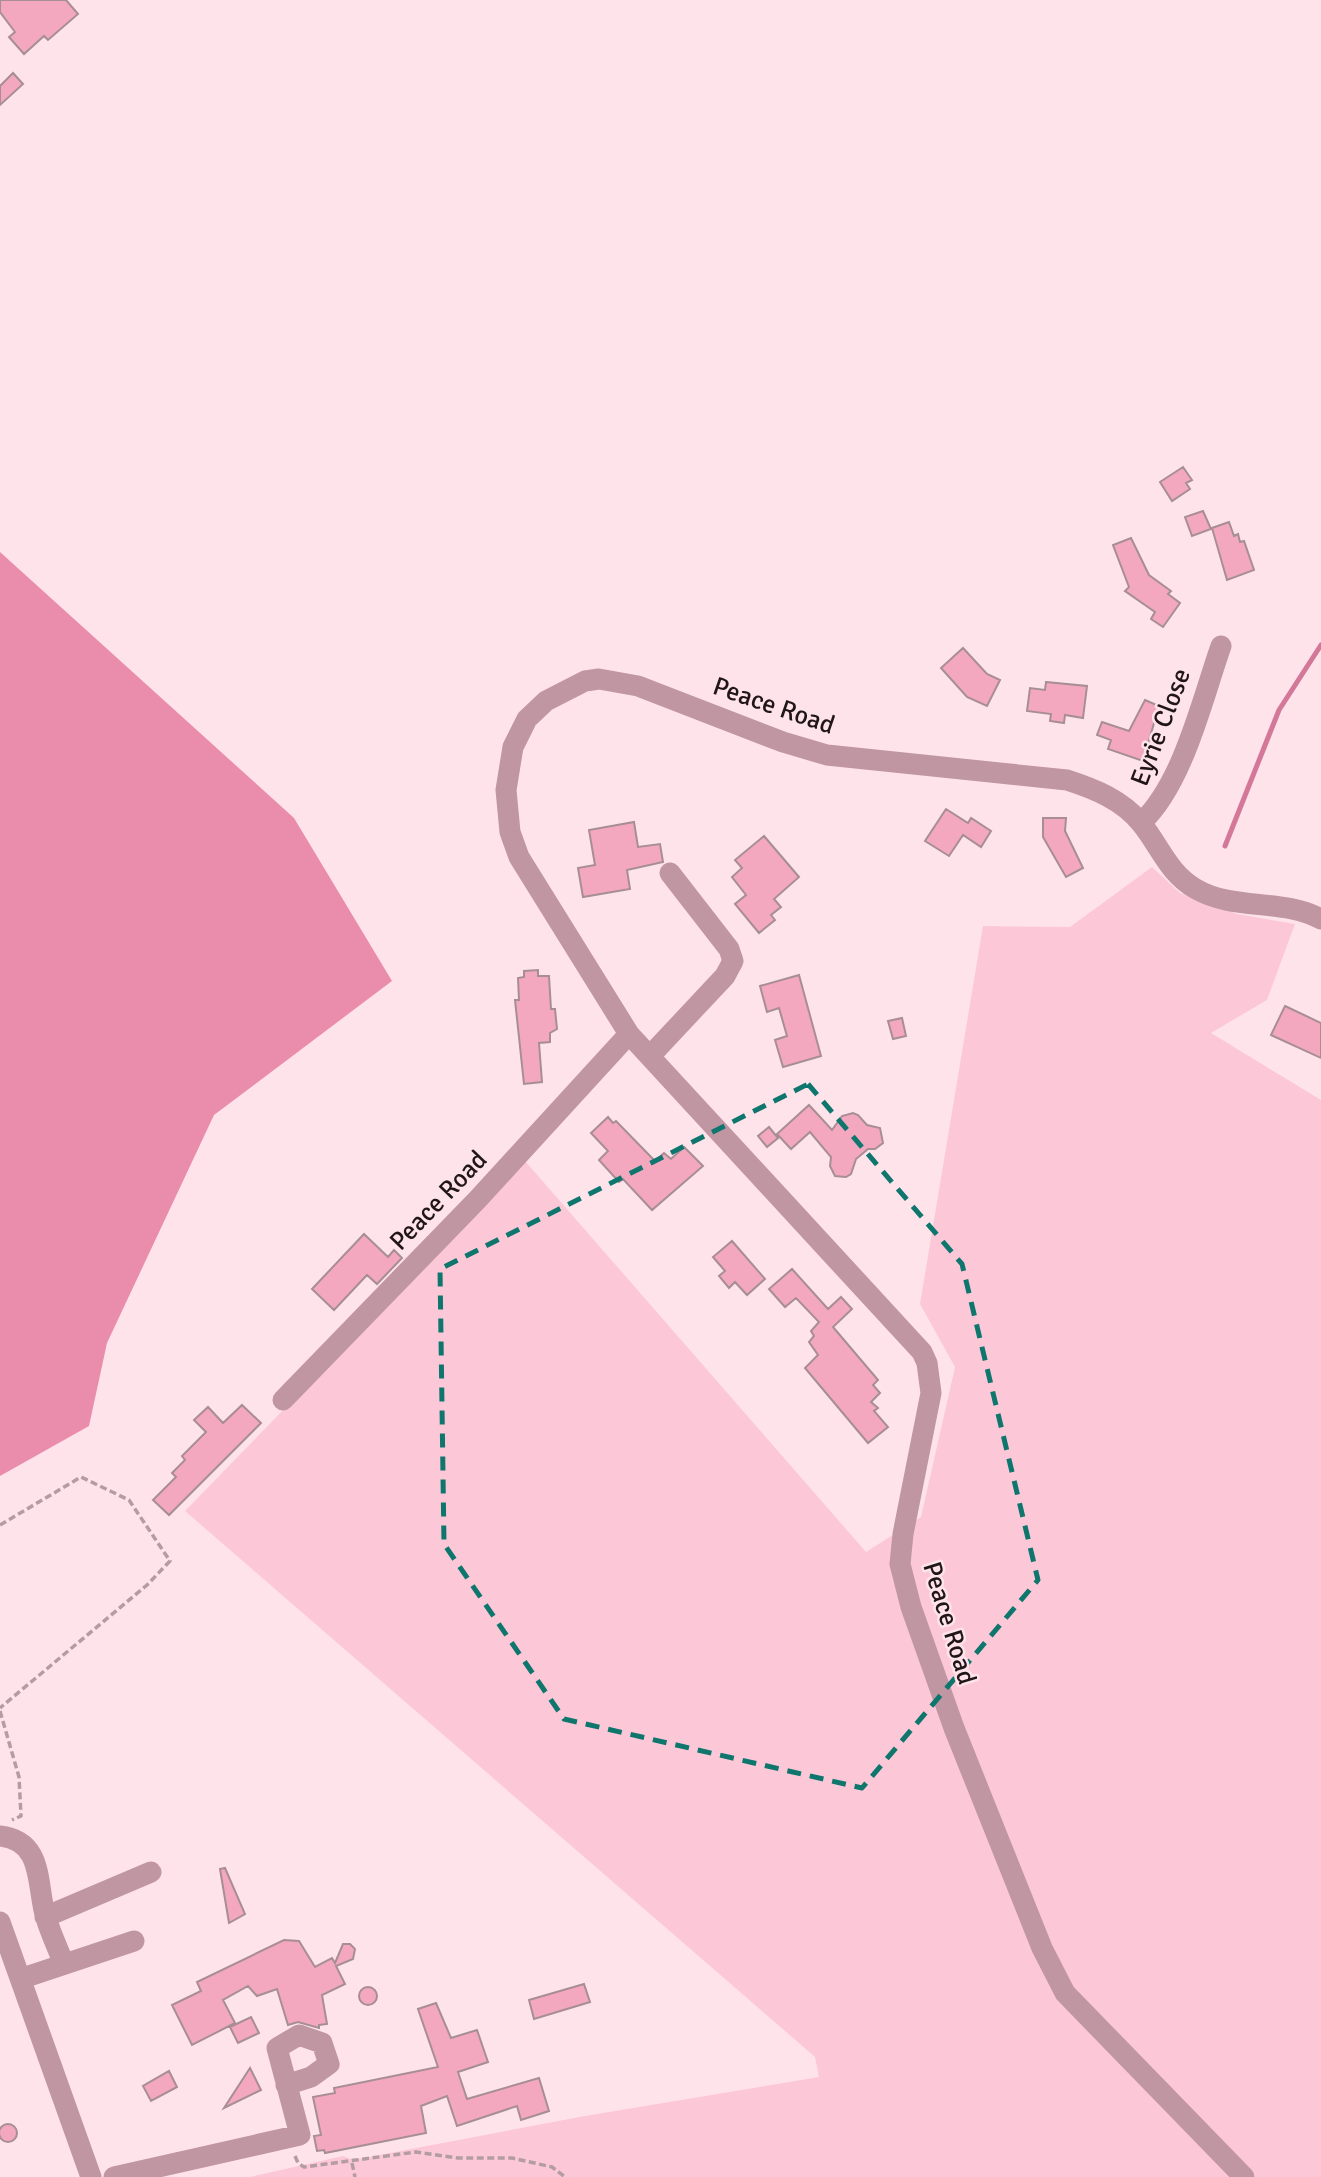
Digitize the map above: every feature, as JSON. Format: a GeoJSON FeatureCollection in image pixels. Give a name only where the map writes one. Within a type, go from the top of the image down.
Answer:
{"type":"FeatureCollection","features":[{"type":"Feature","properties":{"kind":"street","name":"Eyrie Close"},"geometry":{"type":"LineString","coordinates":[[1141,823],[1160,806],[1173,780],[1221,646]]}},
{"type":"Feature","properties":{"kind":"street","name":"Peace Road"},"geometry":{"type":"LineString","coordinates":[[1244,2177],[1065,1993],[1042,1948],[954,1728],[911,1607],[901,1564],[903,1534],[931,1393],[927,1363],[922,1352],[629,1034],[519,857],[506,806],[510,760],[519,731],[546,701],[570,686],[599,679],[638,686],[783,742],[827,755],[1068,780],[1110,797],[1141,823],[1165,861],[1195,888],[1227,899],[1293,908],[1321,919]]}},
{"type":"Feature","properties":{"kind":"street"},"geometry":{"type":"LineString","coordinates":[[650,1056],[725,976],[733,961],[729,948],[670,873]]}},
{"type":"Feature","properties":{"kind":"street","name":"Peace Road"},"geometry":{"type":"LineString","coordinates":[[283,1400],[478,1199],[629,1034]]}},
{"type":"Feature","properties":{"kind":"street"},"geometry":{"type":"LineString","coordinates":[[5,1828],[10,1837],[28,1848],[39,1871],[45,1917],[64,1964]]}},
{"type":"Feature","properties":{"kind":"street"},"geometry":{"type":"LineString","coordinates":[[45,1917],[151,1872]]}},
{"type":"Feature","properties":{"kind":"street"},"geometry":{"type":"LineString","coordinates":[[0,1922],[23,1978],[90,2177]]}},
{"type":"Feature","properties":{"kind":"street"},"geometry":{"type":"LineString","coordinates":[[23,1978],[134,1941]]}},
{"type":"Feature","properties":{"kind":"street"},"geometry":{"type":"LineString","coordinates":[[114,2177],[300,2135],[286,2085]]}},
{"type":"Feature","properties":{"kind":"path"},"geometry":{"type":"LineString","coordinates":[[0,1525],[80,1477],[129,1500],[170,1561],[147,1586],[0,1710],[19,1777],[21,1816],[5,1828]]}},
{"type":"Feature","properties":{"kind":"path"},"geometry":{"type":"LineString","coordinates":[[300,2166],[339,2160],[352,2163],[416,2152],[458,2158],[512,2158],[552,2167],[565,2177]]}},
{"type":"Feature","properties":{"kind":"path"},"geometry":{"type":"LineString","coordinates":[[352,2163],[355,2177]]}},
{"type":"Feature","properties":{"kind":"highlighted area"},"geometry":{"type":"Polygon","coordinates":[[[808,1084],[962,1264],[1038,1580],[862,1788],[564,1719],[444,1544],[440,1269],[808,1084]]]}},
{"type":"Feature","properties":{"kind":"shaded area"},"geometry":{"type":"Polygon","coordinates":[[[0,552],[294,818],[392,981],[214,1115],[107,1343],[89,1426],[0,1476],[0,552]]]}},
{"type":"Feature","properties":{"kind":"shaded area"},"geometry":{"type":"Polygon","coordinates":[[[1152,867],[1180,893],[1237,914],[1295,924],[1267,1000],[1211,1033],[1321,1100],[1321,2177],[250,2177],[343,2156],[353,2160],[585,2116],[819,2077],[815,2057],[185,1511],[525,1161],[866,1552],[921,1517],[955,1367],[920,1304],[983,926],[1070,927],[1152,867]]]}},
{"type":"Feature","properties":{"kind":"building"},"geometry":{"type":"Polygon","coordinates":[[[0,0],[66,0],[78,14],[48,40],[44,36],[24,54],[9,37],[15,32],[0,12],[0,0]]]}},
{"type":"Feature","properties":{"kind":"building"},"geometry":{"type":"Polygon","coordinates":[[[13,73],[23,84],[0,105],[0,86],[13,73]]]}},
{"type":"Feature","properties":{"kind":"building"},"geometry":{"type":"Polygon","coordinates":[[[1183,467],[1192,480],[1186,483],[1190,489],[1172,501],[1160,482],[1183,467]]]}},
{"type":"Feature","properties":{"kind":"building"},"geometry":{"type":"Polygon","coordinates":[[[1203,511],[1211,529],[1192,536],[1185,517],[1203,511]]]}},
{"type":"Feature","properties":{"kind":"building"},"geometry":{"type":"Polygon","coordinates":[[[1229,522],[1234,536],[1238,534],[1240,542],[1244,541],[1254,570],[1227,580],[1212,528],[1229,522]]]}},
{"type":"Feature","properties":{"kind":"building"},"geometry":{"type":"Polygon","coordinates":[[[1131,538],[1149,575],[1171,591],[1168,594],[1180,603],[1163,627],[1151,619],[1155,612],[1125,591],[1129,587],[1113,545],[1131,538]]]}},
{"type":"Feature","properties":{"kind":"building"},"geometry":{"type":"Polygon","coordinates":[[[963,648],[987,674],[1000,680],[987,706],[967,697],[941,668],[963,648]]]}},
{"type":"Feature","properties":{"kind":"building"},"geometry":{"type":"Polygon","coordinates":[[[1046,682],[1087,686],[1083,718],[1065,715],[1064,723],[1050,721],[1051,714],[1027,711],[1030,688],[1045,690],[1046,682]]]}},
{"type":"Feature","properties":{"kind":"building"},"geometry":{"type":"Polygon","coordinates":[[[1145,700],[1159,706],[1143,761],[1108,749],[1111,740],[1097,735],[1102,722],[1129,731],[1145,700]]]}},
{"type":"Feature","properties":{"kind":"building"},"geometry":{"type":"Polygon","coordinates":[[[946,809],[968,823],[971,818],[991,831],[981,847],[963,835],[949,856],[925,841],[946,809]]]}},
{"type":"Feature","properties":{"kind":"building"},"geometry":{"type":"Polygon","coordinates":[[[1043,818],[1066,818],[1065,831],[1083,868],[1066,877],[1043,837],[1043,818]]]}},
{"type":"Feature","properties":{"kind":"building"},"geometry":{"type":"Polygon","coordinates":[[[634,822],[638,847],[660,844],[663,862],[627,870],[630,889],[583,897],[578,868],[595,865],[589,830],[634,822]]]}},
{"type":"Feature","properties":{"kind":"building"},"geometry":{"type":"Polygon","coordinates":[[[764,836],[799,877],[774,899],[781,907],[771,915],[775,920],[759,933],[735,904],[746,895],[732,877],[742,868],[735,860],[764,836]]]}},
{"type":"Feature","properties":{"kind":"building"},"geometry":{"type":"Polygon","coordinates":[[[538,970],[538,976],[549,976],[551,1009],[555,1009],[557,1029],[550,1033],[550,1042],[539,1043],[542,1082],[524,1084],[515,1000],[519,1000],[518,978],[524,977],[524,971],[538,970]]]}},
{"type":"Feature","properties":{"kind":"building"},"geometry":{"type":"Polygon","coordinates":[[[799,975],[821,1056],[783,1067],[775,1040],[787,1036],[779,1008],[767,1012],[760,986],[799,975]]]}},
{"type":"Feature","properties":{"kind":"building"},"geometry":{"type":"Polygon","coordinates":[[[1285,1006],[1321,1023],[1321,1058],[1271,1035],[1285,1006]]]}},
{"type":"Feature","properties":{"kind":"building"},"geometry":{"type":"Polygon","coordinates":[[[902,1018],[906,1036],[893,1039],[888,1021],[902,1018]]]}},
{"type":"Feature","properties":{"kind":"building"},"geometry":{"type":"Polygon","coordinates":[[[809,1105],[832,1130],[842,1116],[853,1113],[858,1115],[867,1125],[880,1128],[883,1143],[875,1149],[868,1149],[856,1159],[851,1174],[846,1177],[835,1176],[830,1166],[831,1157],[810,1132],[791,1149],[777,1134],[809,1105]]]}},
{"type":"Feature","properties":{"kind":"building"},"geometry":{"type":"Polygon","coordinates":[[[608,1117],[613,1123],[616,1121],[655,1161],[664,1153],[671,1159],[684,1147],[703,1166],[652,1210],[623,1179],[619,1182],[599,1160],[608,1151],[591,1133],[608,1117]]]}},
{"type":"Feature","properties":{"kind":"building"},"geometry":{"type":"Polygon","coordinates":[[[769,1127],[778,1138],[767,1147],[758,1136],[769,1127]]]}},
{"type":"Feature","properties":{"kind":"building"},"geometry":{"type":"Polygon","coordinates":[[[364,1234],[388,1257],[394,1250],[402,1258],[377,1284],[367,1275],[334,1310],[312,1289],[364,1234]]]}},
{"type":"Feature","properties":{"kind":"building"},"geometry":{"type":"Polygon","coordinates":[[[732,1241],[765,1279],[747,1295],[735,1282],[729,1288],[719,1276],[725,1271],[713,1257],[732,1241]]]}},
{"type":"Feature","properties":{"kind":"building"},"geometry":{"type":"Polygon","coordinates":[[[792,1269],[828,1309],[841,1297],[852,1309],[833,1327],[878,1380],[873,1385],[880,1393],[871,1402],[878,1408],[874,1411],[888,1427],[868,1443],[805,1368],[818,1355],[809,1342],[814,1336],[811,1331],[819,1322],[796,1298],[785,1307],[769,1289],[792,1269]]]}},
{"type":"Feature","properties":{"kind":"building"},"geometry":{"type":"Polygon","coordinates":[[[242,1405],[261,1423],[169,1515],[153,1500],[176,1477],[172,1473],[185,1460],[182,1456],[206,1432],[194,1420],[208,1407],[223,1423],[242,1405]]]}},
{"type":"Feature","properties":{"kind":"building"},"geometry":{"type":"Polygon","coordinates":[[[225,1868],[245,1914],[229,1923],[220,1869],[225,1868]]]}},
{"type":"Feature","properties":{"kind":"building"},"geometry":{"type":"Polygon","coordinates":[[[284,1940],[299,1941],[315,1967],[332,1958],[335,1963],[343,1944],[350,1944],[355,1949],[353,1959],[336,1966],[345,1984],[322,1995],[327,2024],[319,2025],[319,2028],[298,2022],[288,2025],[277,1989],[257,1996],[248,1986],[223,2000],[235,2023],[192,2045],[172,2005],[201,1991],[197,1982],[284,1940]]]}},
{"type":"Feature","properties":{"kind":"building"},"geometry":{"type":"Polygon","coordinates":[[[584,1984],[590,2002],[534,2019],[529,2000],[584,1984]]]}},
{"type":"Feature","properties":{"kind":"building"},"geometry":{"type":"Polygon","coordinates":[[[368,1987],[376,1992],[377,1996],[372,2004],[368,2005],[360,2000],[359,1996],[364,1988],[368,1987]]]}},
{"type":"Feature","properties":{"kind":"building"},"geometry":{"type":"Polygon","coordinates":[[[436,2003],[451,2038],[477,2030],[488,2062],[458,2072],[467,2099],[539,2078],[549,2111],[521,2120],[517,2106],[457,2126],[447,2096],[421,2106],[426,2133],[325,2153],[324,2150],[317,2151],[314,2136],[321,2135],[313,2097],[335,2093],[334,2088],[438,2067],[418,2009],[436,2003]]]}},
{"type":"Feature","properties":{"kind":"building"},"geometry":{"type":"Polygon","coordinates":[[[251,2017],[259,2033],[238,2043],[230,2027],[251,2017]]]}},
{"type":"Feature","properties":{"kind":"building"},"geometry":{"type":"Polygon","coordinates":[[[250,2068],[261,2090],[224,2108],[250,2068]]]}},
{"type":"Feature","properties":{"kind":"building"},"geometry":{"type":"Polygon","coordinates":[[[169,2071],[177,2087],[151,2101],[143,2086],[169,2071]]]}},
{"type":"Feature","properties":{"kind":"building"},"geometry":{"type":"Polygon","coordinates":[[[8,2124],[14,2127],[17,2133],[14,2139],[8,2142],[2,2139],[-1,2133],[2,2127],[8,2124]]]}},
{"type":"Feature","properties":{"kind":"waterway"},"geometry":{"type":"LineString","coordinates":[[1225,846],[1279,710],[1321,645]]}}]}
